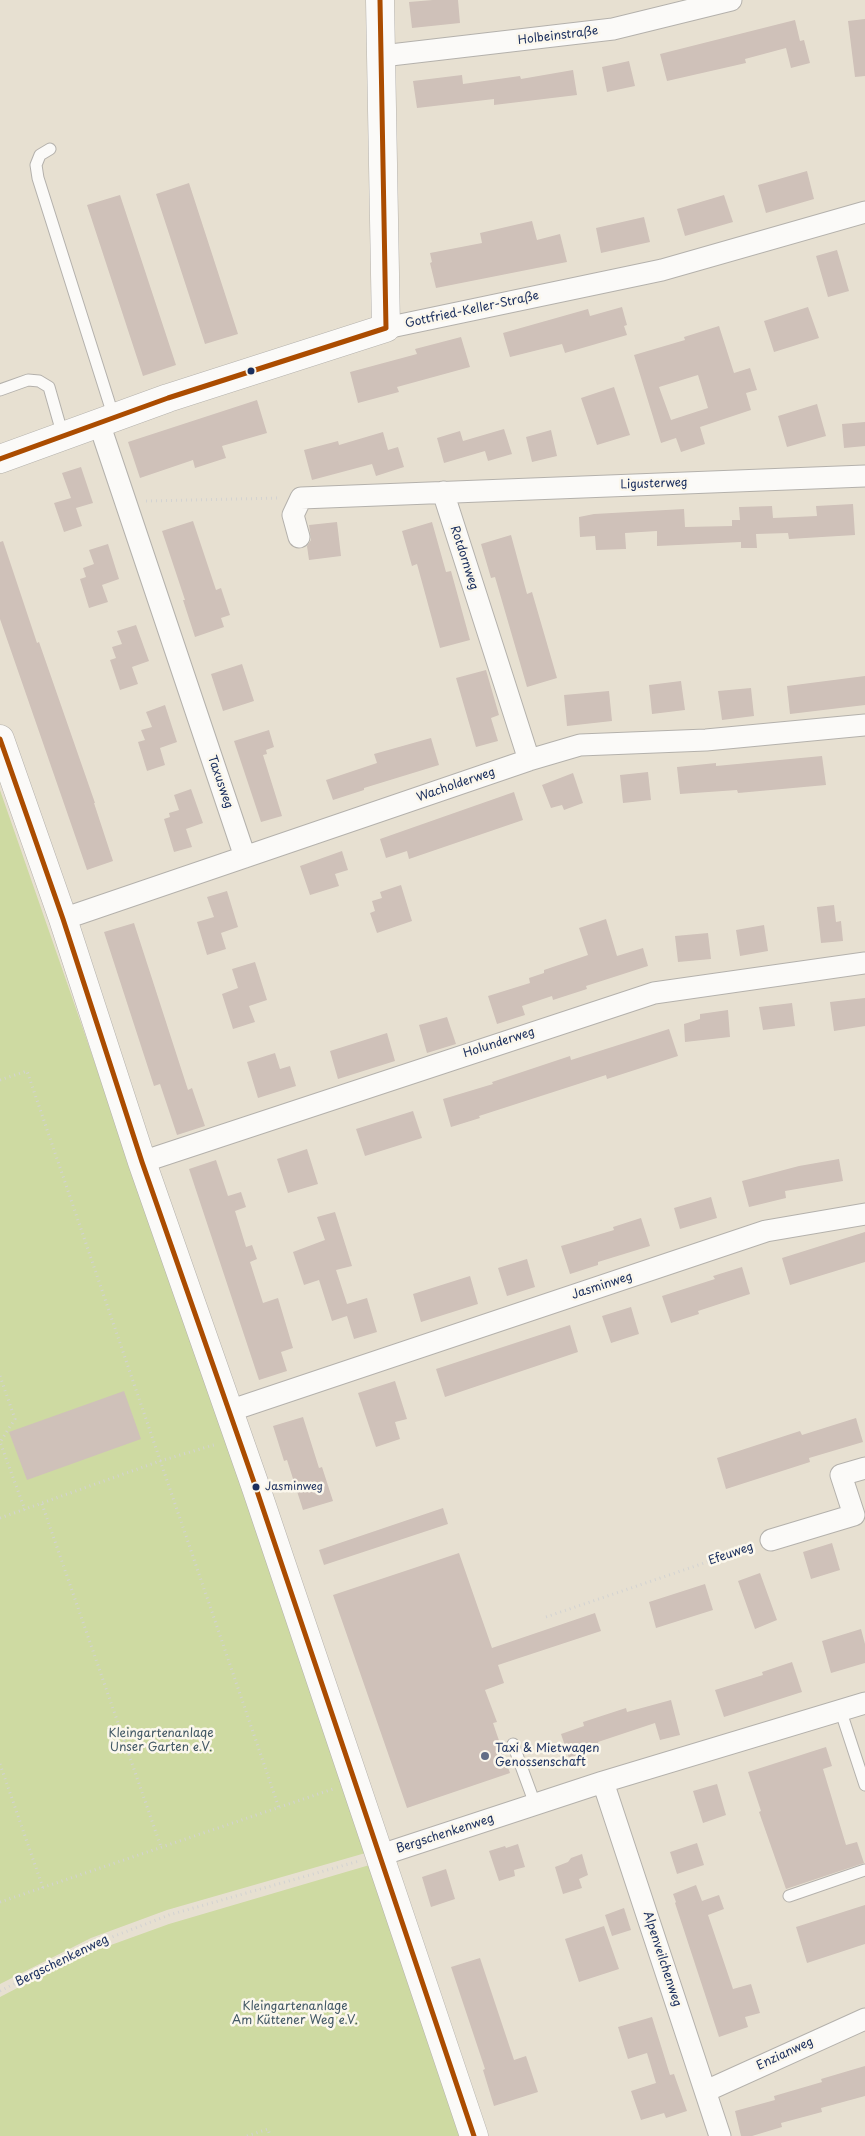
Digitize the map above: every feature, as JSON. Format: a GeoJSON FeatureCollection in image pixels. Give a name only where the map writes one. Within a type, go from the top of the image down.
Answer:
{"type":"FeatureCollection","features":[{"type":"Feature","properties":{"kind":"street"},"geometry":{"type":"LineString","coordinates":[[380,0],[386,328]]}},
{"type":"Feature","properties":{"kind":"street","name":"Holbeinstraße"},"geometry":{"type":"LineString","coordinates":[[382,56],[614,29],[731,0]]}},
{"type":"Feature","properties":{"kind":"street","name":"Gottfried-Keller-Straße"},"geometry":{"type":"LineString","coordinates":[[0,458],[241,373],[386,328],[662,270],[865,212]]}},
{"type":"Feature","properties":{"kind":"street","name":"Taxusweg"},"geometry":{"type":"LineString","coordinates":[[106,420],[126,501],[245,857]]}},
{"type":"Feature","properties":{"kind":"street","name":"Ligusterweg"},"geometry":{"type":"LineString","coordinates":[[442,492],[865,476]]}},
{"type":"Feature","properties":{"kind":"street"},"geometry":{"type":"LineString","coordinates":[[299,538],[292,515],[301,498],[442,492]]}},
{"type":"Feature","properties":{"kind":"street","name":"Rotdornweg"},"geometry":{"type":"LineString","coordinates":[[442,492],[529,760]]}},
{"type":"Feature","properties":{"kind":"street","name":"Wacholderweg"},"geometry":{"type":"LineString","coordinates":[[63,919],[580,744],[706,740],[865,726]]}},
{"type":"Feature","properties":{"kind":"street"},"geometry":{"type":"LineString","coordinates":[[0,739],[63,919],[142,1162],[356,1781],[474,2136]]}},
{"type":"Feature","properties":{"kind":"street","name":"Holunderweg"},"geometry":{"type":"LineString","coordinates":[[142,1162],[654,993],[865,963]]}},
{"type":"Feature","properties":{"kind":"street","name":"Jasminweg"},"geometry":{"type":"LineString","coordinates":[[229,1411],[766,1231],[865,1214]]}},
{"type":"Feature","properties":{"kind":"street"},"geometry":{"type":"LineString","coordinates":[[771,1540],[854,1515],[842,1475],[865,1468]]}},
{"type":"Feature","properties":{"kind":"street","name":"Bergschenkenweg"},"geometry":{"type":"LineString","coordinates":[[381,1855],[603,1782],[865,1703]]}},
{"type":"Feature","properties":{"kind":"street","name":"Alpenveilchenweg"},"geometry":{"type":"LineString","coordinates":[[603,1782],[720,2136]]}},
{"type":"Feature","properties":{"kind":"street","name":"Enzianweg"},"geometry":{"type":"LineString","coordinates":[[706,2091],[865,2019]]}},
{"type":"Feature","properties":{"kind":"lane"},"geometry":{"type":"LineString","coordinates":[[50,149],[40,155],[36,165],[38,178],[106,420]]}},
{"type":"Feature","properties":{"kind":"lane"},"geometry":{"type":"LineString","coordinates":[[0,390],[28,380],[39,381],[49,387],[63,436]]}},
{"type":"Feature","properties":{"kind":"lane"},"geometry":{"type":"LineString","coordinates":[[840,1709],[865,1785]]}},
{"type":"Feature","properties":{"kind":"lane"},"geometry":{"type":"LineString","coordinates":[[513,1744],[535,1804]]}},
{"type":"Feature","properties":{"kind":"lane"},"geometry":{"type":"LineString","coordinates":[[789,1896],[865,1870]]}},
{"type":"Feature","properties":{"kind":"path"},"geometry":{"type":"LineString","coordinates":[[126,501],[301,498]]}},
{"type":"Feature","properties":{"kind":"path"},"geometry":{"type":"LineString","coordinates":[[0,1080],[27,1071],[279,1808]]}},
{"type":"Feature","properties":{"kind":"path"},"geometry":{"type":"LineString","coordinates":[[0,1376],[15,1418],[0,1442],[25,1510]]}},
{"type":"Feature","properties":{"kind":"path"},"geometry":{"type":"LineString","coordinates":[[0,1518],[238,1437]]}},
{"type":"Feature","properties":{"kind":"path"},"geometry":{"type":"LineString","coordinates":[[42,1504],[161,1848]]}},
{"type":"Feature","properties":{"kind":"path","name":"Efeuweg"},"geometry":{"type":"LineString","coordinates":[[546,1617],[771,1540]]}},
{"type":"Feature","properties":{"kind":"path"},"geometry":{"type":"LineString","coordinates":[[0,1764],[43,1888]]}},
{"type":"Feature","properties":{"kind":"path"},"geometry":{"type":"LineString","coordinates":[[0,1902],[356,1781]]}},
{"type":"Feature","properties":{"kind":"path","name":"Bergschenkenweg"},"geometry":{"type":"LineString","coordinates":[[0,1991],[94,1944],[169,1916],[381,1855]]}},
{"type":"Feature","properties":{"kind":"path"},"geometry":{"type":"LineString","coordinates":[[247,2136],[268,2129],[270,2136]]}},
{"type":"Feature","properties":{"kind":"green space","name":"Kleingartenanlage Unser Garten e.V."},"geometry":{"type":"Polygon","coordinates":[[[0,790],[369,1852],[167,1910],[91,1938],[0,1984],[0,790]]]}},
{"type":"Feature","properties":{"kind":"green space","name":"Kleingartenanlage Am Küttener Weg e.V."},"geometry":{"type":"Polygon","coordinates":[[[373,1864],[466,2136],[0,2136],[0,1997],[75,1958],[169,1924],[373,1864]]]}},
{"type":"Feature","properties":{"kind":"building"},"geometry":{"type":"Polygon","coordinates":[[[458,0],[460,23],[412,28],[409,2],[458,0]]]}},
{"type":"Feature","properties":{"kind":"building"},"geometry":{"type":"Polygon","coordinates":[[[865,19],[865,76],[855,77],[848,21],[865,19]]]}},
{"type":"Feature","properties":{"kind":"building"},"geometry":{"type":"Polygon","coordinates":[[[795,20],[800,41],[804,40],[810,63],[791,68],[786,48],[745,59],[746,63],[667,81],[660,54],[795,20]]]}},
{"type":"Feature","properties":{"kind":"building"},"geometry":{"type":"Polygon","coordinates":[[[629,61],[635,86],[607,92],[602,67],[629,61]]]}},
{"type":"Feature","properties":{"kind":"building"},"geometry":{"type":"Polygon","coordinates":[[[573,70],[577,95],[494,105],[494,99],[417,108],[413,81],[462,75],[463,84],[520,76],[521,79],[573,70]]]}},
{"type":"Feature","properties":{"kind":"building"},"geometry":{"type":"Polygon","coordinates":[[[807,171],[814,199],[766,213],[758,185],[807,171]]]}},
{"type":"Feature","properties":{"kind":"building"},"geometry":{"type":"Polygon","coordinates":[[[189,183],[238,334],[205,344],[156,194],[189,183]]]}},
{"type":"Feature","properties":{"kind":"building"},"geometry":{"type":"Polygon","coordinates":[[[120,195],[176,365],[143,376],[87,205],[120,195]]]}},
{"type":"Feature","properties":{"kind":"building"},"geometry":{"type":"Polygon","coordinates":[[[724,195],[733,222],[685,236],[677,209],[724,195]]]}},
{"type":"Feature","properties":{"kind":"building"},"geometry":{"type":"Polygon","coordinates":[[[644,217],[650,242],[601,253],[596,228],[644,217]]]}},
{"type":"Feature","properties":{"kind":"building"},"geometry":{"type":"Polygon","coordinates":[[[532,221],[537,240],[560,234],[567,262],[436,288],[430,263],[432,262],[430,253],[482,243],[480,233],[532,221]]]}},
{"type":"Feature","properties":{"kind":"building"},"geometry":{"type":"Polygon","coordinates":[[[837,250],[849,291],[828,297],[816,256],[837,250]]]}},
{"type":"Feature","properties":{"kind":"building"},"geometry":{"type":"Polygon","coordinates":[[[622,307],[627,325],[624,326],[627,335],[565,353],[562,344],[510,357],[503,333],[588,309],[590,316],[622,307]]]}},
{"type":"Feature","properties":{"kind":"building"},"geometry":{"type":"Polygon","coordinates":[[[808,307],[819,338],[774,352],[764,321],[808,307]]]}},
{"type":"Feature","properties":{"kind":"building"},"geometry":{"type":"Polygon","coordinates":[[[719,326],[734,373],[750,368],[757,390],[746,393],[751,410],[700,427],[705,444],[681,452],[676,438],[661,443],[634,355],[685,340],[684,337],[719,326]],[[698,375],[659,387],[671,420],[708,408],[698,375]]]}},
{"type":"Feature","properties":{"kind":"building"},"geometry":{"type":"Polygon","coordinates":[[[461,337],[470,367],[397,387],[399,392],[358,403],[350,372],[417,354],[415,349],[461,337]]]}},
{"type":"Feature","properties":{"kind":"building"},"geometry":{"type":"Polygon","coordinates":[[[614,387],[630,435],[597,445],[581,398],[614,387]]]}},
{"type":"Feature","properties":{"kind":"building"},"geometry":{"type":"Polygon","coordinates":[[[257,400],[267,433],[222,446],[226,458],[195,468],[193,460],[140,478],[128,442],[257,400]]]}},
{"type":"Feature","properties":{"kind":"building"},"geometry":{"type":"Polygon","coordinates":[[[817,404],[826,436],[787,447],[778,416],[817,404]]]}},
{"type":"Feature","properties":{"kind":"building"},"geometry":{"type":"Polygon","coordinates":[[[865,422],[865,446],[844,448],[842,424],[865,422]]]}},
{"type":"Feature","properties":{"kind":"building"},"geometry":{"type":"Polygon","coordinates":[[[504,429],[512,454],[488,461],[485,451],[444,463],[437,438],[460,431],[463,441],[504,429]]]}},
{"type":"Feature","properties":{"kind":"building"},"geometry":{"type":"Polygon","coordinates":[[[551,430],[557,456],[532,462],[526,437],[551,430]]]}},
{"type":"Feature","properties":{"kind":"building"},"geometry":{"type":"Polygon","coordinates":[[[383,432],[388,450],[398,447],[404,467],[376,476],[372,464],[312,480],[304,450],[338,441],[339,445],[383,432]]]}},
{"type":"Feature","properties":{"kind":"building"},"geometry":{"type":"Polygon","coordinates":[[[81,467],[93,503],[76,508],[82,526],[64,532],[54,503],[71,498],[62,473],[81,467]]]}},
{"type":"Feature","properties":{"kind":"building"},"geometry":{"type":"Polygon","coordinates":[[[853,504],[855,535],[789,539],[788,533],[756,534],[757,548],[741,548],[741,542],[657,546],[657,531],[625,533],[626,549],[596,550],[595,536],[580,537],[579,517],[594,514],[684,509],[685,527],[732,526],[732,520],[740,520],[739,507],[772,506],[773,518],[817,516],[816,506],[853,504]]]}},
{"type":"Feature","properties":{"kind":"building"},"geometry":{"type":"Polygon","coordinates":[[[193,521],[216,590],[221,588],[230,615],[221,618],[224,627],[195,637],[162,531],[193,521]]]}},
{"type":"Feature","properties":{"kind":"building"},"geometry":{"type":"Polygon","coordinates":[[[337,522],[341,556],[309,560],[307,546],[311,540],[309,525],[337,522]]]}},
{"type":"Feature","properties":{"kind":"building"},"geometry":{"type":"Polygon","coordinates":[[[432,522],[446,572],[451,571],[470,640],[440,648],[417,564],[412,566],[402,531],[432,522]]]}},
{"type":"Feature","properties":{"kind":"building"},"geometry":{"type":"Polygon","coordinates":[[[511,535],[527,594],[532,592],[557,678],[527,687],[495,577],[491,578],[481,544],[511,535]]]}},
{"type":"Feature","properties":{"kind":"building"},"geometry":{"type":"Polygon","coordinates":[[[3,541],[37,643],[39,642],[95,803],[113,861],[87,870],[0,619],[0,542],[3,541]]]}},
{"type":"Feature","properties":{"kind":"building"},"geometry":{"type":"Polygon","coordinates":[[[108,544],[119,579],[102,585],[108,602],[89,608],[80,579],[86,577],[83,568],[94,564],[89,550],[108,544]]]}},
{"type":"Feature","properties":{"kind":"building"},"geometry":{"type":"Polygon","coordinates":[[[136,625],[149,661],[132,667],[138,684],[120,690],[110,660],[116,658],[112,647],[122,644],[117,631],[136,625]]]}},
{"type":"Feature","properties":{"kind":"building"},"geometry":{"type":"Polygon","coordinates":[[[242,664],[254,701],[223,711],[211,674],[242,664]]]}},
{"type":"Feature","properties":{"kind":"building"},"geometry":{"type":"Polygon","coordinates":[[[486,670],[499,715],[491,718],[498,741],[476,747],[456,678],[486,670]]]}},
{"type":"Feature","properties":{"kind":"building"},"geometry":{"type":"Polygon","coordinates":[[[865,676],[865,705],[790,714],[787,686],[865,676]]]}},
{"type":"Feature","properties":{"kind":"building"},"geometry":{"type":"Polygon","coordinates":[[[681,681],[685,710],[652,714],[649,685],[681,681]]]}},
{"type":"Feature","properties":{"kind":"building"},"geometry":{"type":"Polygon","coordinates":[[[751,688],[754,716],[722,720],[718,691],[751,688]]]}},
{"type":"Feature","properties":{"kind":"building"},"geometry":{"type":"Polygon","coordinates":[[[609,691],[612,721],[567,726],[564,695],[609,691]]]}},
{"type":"Feature","properties":{"kind":"building"},"geometry":{"type":"Polygon","coordinates":[[[165,705],[177,742],[160,748],[165,765],[147,771],[138,742],[145,740],[141,730],[152,727],[146,712],[165,705]]]}},
{"type":"Feature","properties":{"kind":"building"},"geometry":{"type":"Polygon","coordinates":[[[269,730],[274,747],[266,750],[267,754],[263,755],[282,816],[261,822],[234,741],[269,730]]]}},
{"type":"Feature","properties":{"kind":"building"},"geometry":{"type":"Polygon","coordinates":[[[431,738],[439,765],[364,788],[364,790],[333,800],[326,780],[377,763],[374,754],[431,738]]]}},
{"type":"Feature","properties":{"kind":"building"},"geometry":{"type":"Polygon","coordinates":[[[822,756],[826,785],[738,793],[737,790],[680,794],[677,767],[716,763],[716,766],[822,756]]]}},
{"type":"Feature","properties":{"kind":"building"},"geometry":{"type":"Polygon","coordinates":[[[648,772],[651,800],[623,803],[620,775],[648,772]]]}},
{"type":"Feature","properties":{"kind":"building"},"geometry":{"type":"Polygon","coordinates":[[[573,773],[583,803],[564,810],[562,805],[551,808],[542,785],[573,773]]]}},
{"type":"Feature","properties":{"kind":"building"},"geometry":{"type":"Polygon","coordinates":[[[191,789],[203,823],[186,829],[192,847],[174,852],[164,819],[170,817],[169,813],[179,810],[174,795],[191,789]]]}},
{"type":"Feature","properties":{"kind":"building"},"geometry":{"type":"Polygon","coordinates":[[[514,792],[523,820],[409,859],[407,851],[386,858],[380,839],[514,792]]]}},
{"type":"Feature","properties":{"kind":"building"},"geometry":{"type":"Polygon","coordinates":[[[342,851],[348,870],[335,874],[339,886],[310,895],[300,866],[342,851]]]}},
{"type":"Feature","properties":{"kind":"building"},"geometry":{"type":"Polygon","coordinates":[[[401,885],[412,921],[377,933],[370,913],[375,911],[372,901],[382,898],[380,892],[401,885]]]}},
{"type":"Feature","properties":{"kind":"building"},"geometry":{"type":"Polygon","coordinates":[[[227,891],[238,927],[221,933],[226,949],[207,955],[197,922],[214,917],[207,897],[227,891]]]}},
{"type":"Feature","properties":{"kind":"building"},"geometry":{"type":"Polygon","coordinates":[[[834,905],[836,922],[841,921],[843,941],[821,943],[817,907],[834,905]]]}},
{"type":"Feature","properties":{"kind":"building"},"geometry":{"type":"Polygon","coordinates":[[[606,919],[617,956],[643,948],[648,966],[586,986],[587,989],[553,1000],[552,996],[522,1006],[525,1015],[497,1024],[488,996],[530,983],[529,978],[544,973],[544,970],[588,955],[579,928],[606,919]]]}},
{"type":"Feature","properties":{"kind":"building"},"geometry":{"type":"Polygon","coordinates":[[[134,923],[188,1090],[192,1088],[205,1126],[177,1135],[160,1084],[154,1086],[104,932],[134,923]]]}},
{"type":"Feature","properties":{"kind":"building"},"geometry":{"type":"Polygon","coordinates":[[[764,925],[768,951],[740,956],[736,930],[764,925]]]}},
{"type":"Feature","properties":{"kind":"building"},"geometry":{"type":"Polygon","coordinates":[[[708,933],[711,959],[678,962],[675,936],[708,933]]]}},
{"type":"Feature","properties":{"kind":"building"},"geometry":{"type":"Polygon","coordinates":[[[255,962],[267,1000],[249,1006],[255,1022],[233,1029],[222,994],[238,988],[232,969],[255,962]]]}},
{"type":"Feature","properties":{"kind":"building"},"geometry":{"type":"Polygon","coordinates":[[[865,998],[865,1026],[834,1031],[830,1002],[865,998]]]}},
{"type":"Feature","properties":{"kind":"building"},"geometry":{"type":"Polygon","coordinates":[[[792,1003],[795,1026],[763,1030],[759,1007],[792,1003]]]}},
{"type":"Feature","properties":{"kind":"building"},"geometry":{"type":"Polygon","coordinates":[[[728,1010],[730,1037],[685,1042],[684,1024],[700,1019],[700,1014],[728,1010]]]}},
{"type":"Feature","properties":{"kind":"building"},"geometry":{"type":"Polygon","coordinates":[[[447,1017],[456,1044],[427,1053],[419,1025],[447,1017]]]}},
{"type":"Feature","properties":{"kind":"building"},"geometry":{"type":"Polygon","coordinates":[[[669,1029],[678,1056],[607,1079],[606,1075],[479,1116],[480,1118],[451,1127],[443,1099],[493,1084],[492,1082],[570,1056],[571,1060],[669,1029]]]}},
{"type":"Feature","properties":{"kind":"building"},"geometry":{"type":"Polygon","coordinates":[[[387,1033],[395,1061],[338,1079],[330,1051],[387,1033]]]}},
{"type":"Feature","properties":{"kind":"building"},"geometry":{"type":"Polygon","coordinates":[[[275,1053],[280,1069],[290,1066],[296,1086],[258,1098],[247,1062],[275,1053]]]}},
{"type":"Feature","properties":{"kind":"building"},"geometry":{"type":"Polygon","coordinates":[[[413,1111],[422,1138],[365,1156],[356,1129],[413,1111]]]}},
{"type":"Feature","properties":{"kind":"building"},"geometry":{"type":"Polygon","coordinates":[[[307,1149],[318,1184],[288,1193],[277,1159],[307,1149]]]}},
{"type":"Feature","properties":{"kind":"building"},"geometry":{"type":"Polygon","coordinates":[[[839,1159],[843,1181],[785,1191],[786,1198],[749,1207],[742,1181],[799,1166],[839,1159]]]}},
{"type":"Feature","properties":{"kind":"building"},"geometry":{"type":"Polygon","coordinates":[[[216,1160],[228,1196],[241,1192],[246,1207],[235,1211],[246,1247],[252,1245],[257,1259],[250,1262],[263,1303],[278,1298],[293,1348],[281,1352],[287,1371],[259,1380],[189,1169],[216,1160]]]}},
{"type":"Feature","properties":{"kind":"building"},"geometry":{"type":"Polygon","coordinates":[[[711,1197],[717,1218],[680,1229],[674,1208],[711,1197]]]}},
{"type":"Feature","properties":{"kind":"building"},"geometry":{"type":"Polygon","coordinates":[[[335,1212],[352,1266],[336,1270],[347,1304],[367,1298],[377,1332],[354,1339],[347,1316],[332,1321],[319,1280],[304,1285],[293,1252],[325,1240],[317,1217],[335,1212]]]}},
{"type":"Feature","properties":{"kind":"building"},"geometry":{"type":"Polygon","coordinates":[[[641,1218],[650,1246],[598,1262],[598,1265],[570,1274],[561,1246],[614,1230],[613,1227],[641,1218]]]}},
{"type":"Feature","properties":{"kind":"building"},"geometry":{"type":"Polygon","coordinates":[[[865,1232],[865,1262],[790,1285],[782,1258],[865,1232]]]}},
{"type":"Feature","properties":{"kind":"building"},"geometry":{"type":"Polygon","coordinates":[[[527,1259],[535,1287],[507,1296],[498,1268],[527,1259]]]}},
{"type":"Feature","properties":{"kind":"building"},"geometry":{"type":"Polygon","coordinates":[[[742,1267],[750,1294],[698,1311],[699,1314],[671,1323],[662,1296],[715,1279],[713,1276],[742,1267]]]}},
{"type":"Feature","properties":{"kind":"building"},"geometry":{"type":"Polygon","coordinates":[[[470,1276],[478,1304],[421,1322],[413,1294],[470,1276]]]}},
{"type":"Feature","properties":{"kind":"building"},"geometry":{"type":"Polygon","coordinates":[[[631,1307],[639,1334],[611,1343],[602,1316],[631,1307]]]}},
{"type":"Feature","properties":{"kind":"building"},"geometry":{"type":"Polygon","coordinates":[[[570,1325],[578,1352],[445,1397],[436,1369],[570,1325]]]}},
{"type":"Feature","properties":{"kind":"building"},"geometry":{"type":"Polygon","coordinates":[[[395,1381],[407,1419],[395,1422],[400,1439],[376,1447],[358,1393],[395,1381]]]}},
{"type":"Feature","properties":{"kind":"building"},"geometry":{"type":"Polygon","coordinates":[[[124,1391],[141,1439],[27,1480],[9,1432],[124,1391]]]}},
{"type":"Feature","properties":{"kind":"building"},"geometry":{"type":"Polygon","coordinates":[[[303,1417],[319,1468],[322,1467],[333,1501],[303,1510],[287,1460],[284,1461],[273,1426],[303,1417]]]}},
{"type":"Feature","properties":{"kind":"building"},"geometry":{"type":"Polygon","coordinates":[[[856,1418],[863,1442],[809,1458],[810,1462],[726,1489],[717,1458],[800,1431],[802,1435],[856,1418]]]}},
{"type":"Feature","properties":{"kind":"building"},"geometry":{"type":"Polygon","coordinates":[[[443,1508],[448,1524],[324,1565],[319,1550],[443,1508]]]}},
{"type":"Feature","properties":{"kind":"building"},"geometry":{"type":"Polygon","coordinates":[[[832,1543],[840,1570],[811,1579],[803,1552],[832,1543]]]}},
{"type":"Feature","properties":{"kind":"building"},"geometry":{"type":"Polygon","coordinates":[[[459,1553],[492,1648],[595,1613],[601,1631],[498,1665],[504,1683],[485,1690],[497,1722],[493,1723],[510,1773],[407,1808],[333,1595],[459,1553]]]}},
{"type":"Feature","properties":{"kind":"building"},"geometry":{"type":"Polygon","coordinates":[[[760,1573],[777,1620],[755,1629],[738,1581],[760,1573]]]}},
{"type":"Feature","properties":{"kind":"building"},"geometry":{"type":"Polygon","coordinates":[[[705,1584],[713,1610],[656,1628],[649,1602],[705,1584]]]}},
{"type":"Feature","properties":{"kind":"building"},"geometry":{"type":"Polygon","coordinates":[[[861,1629],[865,1644],[865,1663],[831,1673],[822,1641],[861,1629]]]}},
{"type":"Feature","properties":{"kind":"building"},"geometry":{"type":"Polygon","coordinates":[[[792,1662],[802,1692],[724,1717],[715,1690],[763,1675],[762,1672],[792,1662]]]}},
{"type":"Feature","properties":{"kind":"building"},"geometry":{"type":"Polygon","coordinates":[[[671,1700],[680,1735],[660,1740],[655,1723],[598,1742],[600,1748],[569,1758],[561,1734],[584,1726],[583,1722],[626,1708],[627,1712],[671,1700]]]}},
{"type":"Feature","properties":{"kind":"building"},"geometry":{"type":"Polygon","coordinates":[[[826,1747],[832,1766],[823,1769],[846,1845],[857,1842],[864,1863],[786,1889],[759,1812],[761,1811],[748,1772],[826,1747]]]}},
{"type":"Feature","properties":{"kind":"building"},"geometry":{"type":"Polygon","coordinates":[[[717,1784],[726,1815],[703,1823],[693,1791],[717,1784]]]}},
{"type":"Feature","properties":{"kind":"building"},"geometry":{"type":"Polygon","coordinates":[[[697,1843],[704,1865],[677,1874],[670,1852],[697,1843]]]}},
{"type":"Feature","properties":{"kind":"building"},"geometry":{"type":"Polygon","coordinates":[[[518,1844],[525,1867],[514,1870],[515,1876],[499,1881],[489,1851],[518,1844]]]}},
{"type":"Feature","properties":{"kind":"building"},"geometry":{"type":"Polygon","coordinates":[[[582,1854],[588,1875],[579,1879],[582,1888],[563,1894],[555,1867],[582,1854]]]}},
{"type":"Feature","properties":{"kind":"building"},"geometry":{"type":"Polygon","coordinates":[[[446,1869],[455,1899],[431,1907],[422,1877],[446,1869]]]}},
{"type":"Feature","properties":{"kind":"building"},"geometry":{"type":"Polygon","coordinates":[[[696,1885],[702,1901],[719,1895],[724,1909],[708,1915],[733,1989],[751,1984],[760,2013],[745,2017],[748,2027],[719,2037],[673,1894],[696,1885]]]}},
{"type":"Feature","properties":{"kind":"building"},"geometry":{"type":"Polygon","coordinates":[[[865,1905],[865,1944],[807,1963],[796,1927],[865,1905]]]}},
{"type":"Feature","properties":{"kind":"building"},"geometry":{"type":"Polygon","coordinates":[[[624,1908],[631,1930],[612,1936],[605,1915],[624,1908]]]}},
{"type":"Feature","properties":{"kind":"building"},"geometry":{"type":"Polygon","coordinates":[[[604,1926],[619,1969],[579,1982],[565,1939],[604,1926]]]}},
{"type":"Feature","properties":{"kind":"building"},"geometry":{"type":"Polygon","coordinates":[[[480,1958],[514,2060],[526,2056],[538,2092],[494,2106],[483,2070],[485,2069],[451,1967],[480,1958]]]}},
{"type":"Feature","properties":{"kind":"building"},"geometry":{"type":"Polygon","coordinates":[[[652,2017],[670,2075],[674,2074],[687,2111],[666,2118],[664,2113],[641,2120],[631,2091],[656,2083],[647,2053],[628,2059],[618,2027],[652,2017]]]}},
{"type":"Feature","properties":{"kind":"building"},"geometry":{"type":"Polygon","coordinates":[[[865,2066],[865,2096],[821,2108],[822,2112],[781,2123],[782,2127],[752,2136],[741,2136],[735,2111],[775,2100],[774,2096],[822,2082],[821,2079],[865,2066]]]}},
{"type":"Feature","properties":{"kind":"transit line"},"geometry":{"type":"LineString","coordinates":[[380,0],[386,328]]}},
{"type":"Feature","properties":{"kind":"transit line"},"geometry":{"type":"LineString","coordinates":[[0,459],[168,398],[386,328]]}},
{"type":"Feature","properties":{"kind":"transit line"},"geometry":{"type":"LineString","coordinates":[[0,739],[63,919],[142,1162],[256,1488],[474,2136]]}},
{"type":"Feature","properties":{"kind":"place","name":"Jasminweg"},"geometry":{"type":"Point","coordinates":[256,1487]}},
{"type":"Feature","properties":{"kind":"place","name":"Taxi & Mietwagen Genossenschaft"},"geometry":{"type":"Point","coordinates":[485,1756]}}]}
